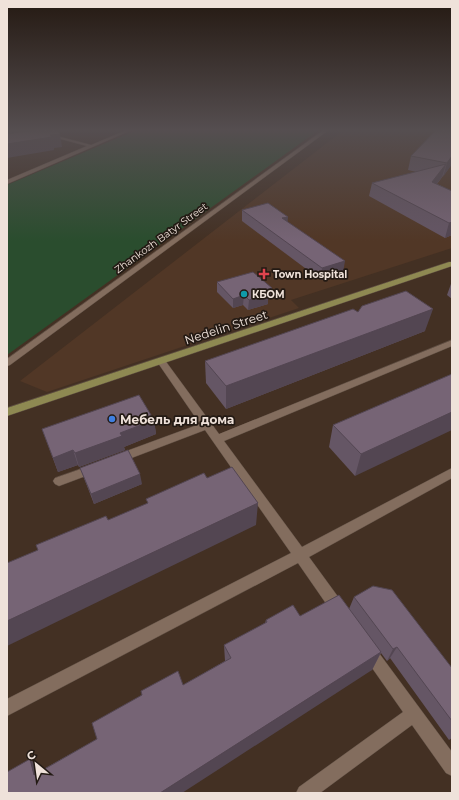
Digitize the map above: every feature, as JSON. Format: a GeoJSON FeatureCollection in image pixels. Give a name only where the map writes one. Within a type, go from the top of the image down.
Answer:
{"type":"FeatureCollection","features":[{"type":"Feature","properties":{"kind":"street"},"geometry":{"type":"LineString","coordinates":[[7,182],[44,166]]}},
{"type":"Feature","properties":{"kind":"street","name":"Zhankozh Batyr Street"},"geometry":{"type":"LineString","coordinates":[[7,364],[277,166]]}},
{"type":"Feature","properties":{"kind":"street","name":"Nedelin Street"},"geometry":{"type":"LineString","coordinates":[[7,412],[452,264]]}},
{"type":"Feature","properties":{"kind":"street"},"geometry":{"type":"LineString","coordinates":[[217,439],[452,343]]}},
{"type":"Feature","properties":{"kind":"street"},"geometry":{"type":"LineString","coordinates":[[161,361],[346,619]]}},
{"type":"Feature","properties":{"kind":"street"},"geometry":{"type":"LineString","coordinates":[[60,481],[207,425]]}},
{"type":"Feature","properties":{"kind":"street"},"geometry":{"type":"LineString","coordinates":[[7,708],[300,556],[452,473]]}},
{"type":"Feature","properties":{"kind":"street"},"geometry":{"type":"LineString","coordinates":[[359,638],[452,768]]}},
{"type":"Feature","properties":{"kind":"street"},"geometry":{"type":"LineString","coordinates":[[304,793],[414,714]]}},
{"type":"Feature","properties":{"kind":"shaded area","name":"Town Hospital"},"geometry":{"type":"Polygon","coordinates":[[[297,166],[452,166],[452,248],[291,300],[299,308],[47,392],[20,381],[297,166]]]}},
{"type":"Feature","properties":{"kind":"green space"},"geometry":{"type":"Polygon","coordinates":[[[51,166],[268,166],[7,355],[7,185],[51,166]]]}},
{"type":"Feature","properties":{"kind":"building"},"geometry":{"type":"Polygon","coordinates":[[[437,166],[444,166],[432,182],[452,191],[452,222],[449,223],[372,183],[437,166]]]}},
{"type":"Feature","properties":{"kind":"building"},"geometry":{"type":"Polygon","coordinates":[[[268,203],[288,217],[282,218],[345,261],[322,268],[242,210],[268,203]]]}},
{"type":"Feature","properties":{"kind":"building"},"geometry":{"type":"Polygon","coordinates":[[[253,272],[272,288],[264,290],[269,294],[249,300],[244,295],[233,299],[217,282],[253,272]]]}},
{"type":"Feature","properties":{"kind":"building"},"geometry":{"type":"Polygon","coordinates":[[[406,291],[433,309],[226,386],[205,361],[353,309],[358,312],[362,306],[406,291]]]}},
{"type":"Feature","properties":{"kind":"building"},"geometry":{"type":"Polygon","coordinates":[[[452,374],[452,412],[361,454],[333,425],[452,374]]]}},
{"type":"Feature","properties":{"kind":"building"},"geometry":{"type":"Polygon","coordinates":[[[139,395],[154,420],[120,433],[122,436],[75,453],[73,450],[53,458],[42,429],[139,395]]]}},
{"type":"Feature","properties":{"kind":"building"},"geometry":{"type":"Polygon","coordinates":[[[128,450],[140,474],[91,494],[80,468],[128,450]]]}},
{"type":"Feature","properties":{"kind":"building"},"geometry":{"type":"Polygon","coordinates":[[[232,467],[258,503],[7,621],[7,563],[38,550],[36,545],[106,516],[108,520],[148,503],[146,499],[204,473],[207,478],[232,467]]]}},
{"type":"Feature","properties":{"kind":"building"},"geometry":{"type":"Polygon","coordinates":[[[373,586],[392,590],[452,668],[452,721],[397,647],[393,649],[354,597],[373,586]]]}},
{"type":"Feature","properties":{"kind":"building"},"geometry":{"type":"Polygon","coordinates":[[[339,595],[381,652],[160,793],[7,793],[7,772],[30,759],[34,775],[97,739],[92,723],[142,695],[141,691],[178,671],[183,685],[231,658],[224,645],[267,622],[266,620],[293,605],[300,616],[339,595]]]}},
{"type":"Feature","properties":{"kind":"place","name":"Town Hospital"},"geometry":{"type":"Point","coordinates":[264,274]}},
{"type":"Feature","properties":{"kind":"place","name":"КБОМ"},"geometry":{"type":"Point","coordinates":[244,294]}},
{"type":"Feature","properties":{"kind":"place","name":"Мебель для дома"},"geometry":{"type":"Point","coordinates":[112,419]}}]}
